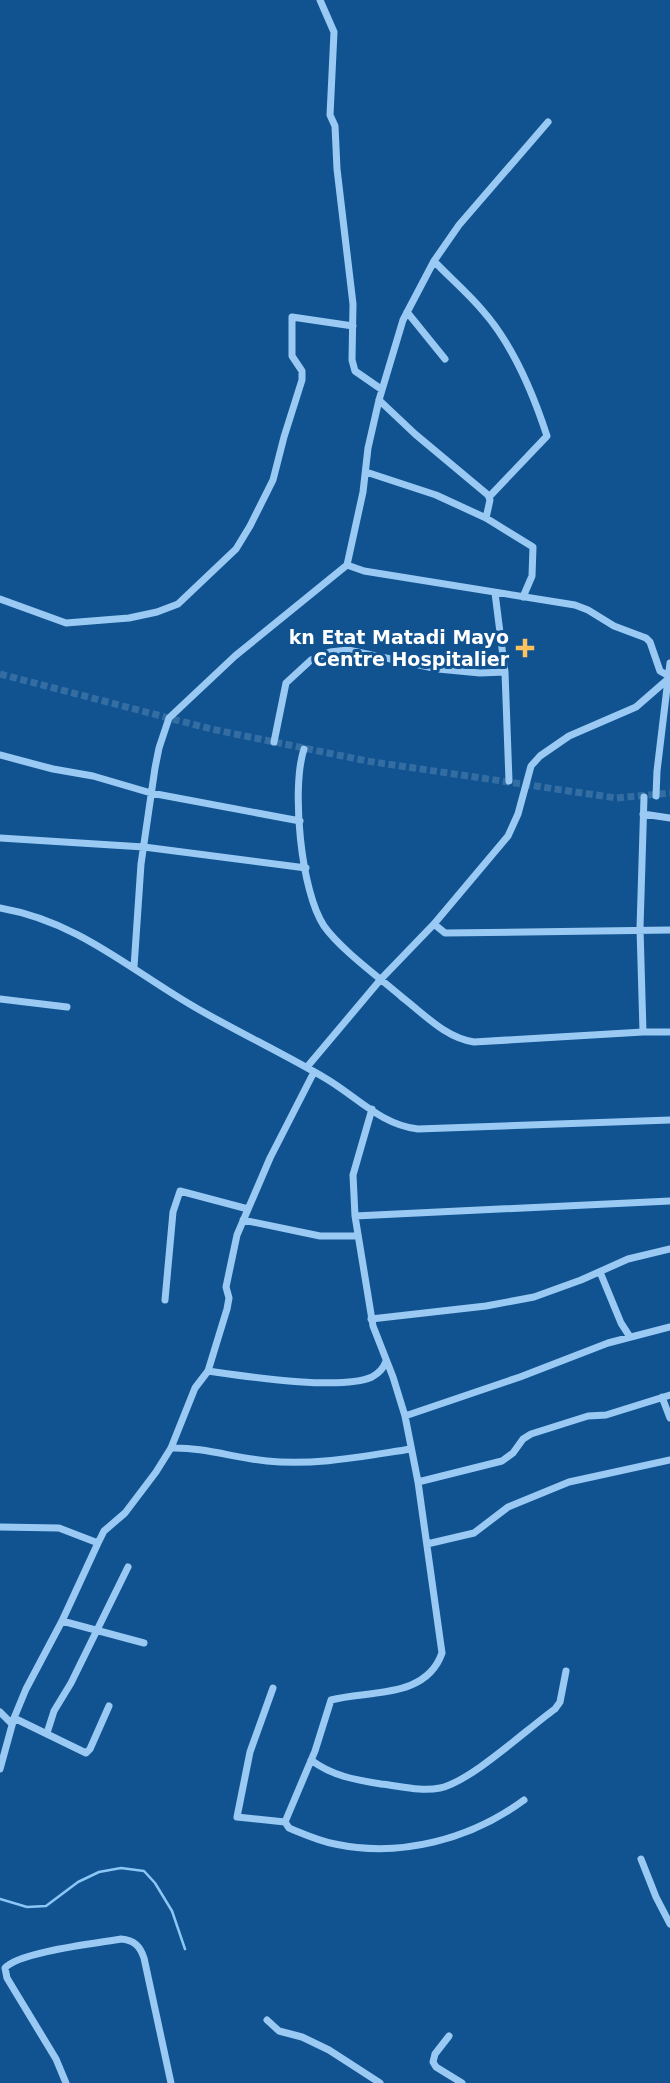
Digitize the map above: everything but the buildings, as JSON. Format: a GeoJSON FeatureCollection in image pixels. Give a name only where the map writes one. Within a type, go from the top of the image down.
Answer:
{"type":"FeatureCollection","features":[{"type":"Feature","properties":{"kind":"street"},"geometry":{"type":"LineString","coordinates":[[320,0],[334,32],[330,115],[335,126],[343,223],[351,269],[352,360],[355,371],[381,389]]}},
{"type":"Feature","properties":{"kind":"street"},"geometry":{"type":"LineString","coordinates":[[134,967],[137,898],[151,793],[159,748],[169,718],[236,656],[347,565],[381,389],[407,312],[434,261],[459,225],[548,122]]}},
{"type":"Feature","properties":{"kind":"street"},"geometry":{"type":"LineString","coordinates":[[434,261],[484,312],[512,352],[547,436],[489,497],[486,519]]}},
{"type":"Feature","properties":{"kind":"street"},"geometry":{"type":"LineString","coordinates":[[407,312],[445,359]]}},
{"type":"Feature","properties":{"kind":"street"},"geometry":{"type":"LineString","coordinates":[[0,599],[66,623],[129,618],[158,612],[178,604],[236,549],[273,480],[303,380],[302,371],[292,356],[292,317],[353,326]]}},
{"type":"Feature","properties":{"kind":"street"},"geometry":{"type":"LineString","coordinates":[[379,400],[415,435],[464,473],[489,497]]}},
{"type":"Feature","properties":{"kind":"street"},"geometry":{"type":"LineString","coordinates":[[366,472],[436,495],[486,519],[533,547],[532,576],[523,597]]}},
{"type":"Feature","properties":{"kind":"street"},"geometry":{"type":"LineString","coordinates":[[347,565],[364,571],[581,607],[614,626],[646,638],[650,642],[660,671],[667,678]]}},
{"type":"Feature","properties":{"kind":"street"},"geometry":{"type":"LineString","coordinates":[[495,593],[505,672],[509,781]]}},
{"type":"Feature","properties":{"kind":"street"},"geometry":{"type":"LineString","coordinates":[[274,742],[286,683],[311,660],[330,652],[348,650],[438,669],[480,673],[505,672]]}},
{"type":"Feature","properties":{"kind":"street"},"geometry":{"type":"LineString","coordinates":[[656,796],[670,663]]}},
{"type":"Feature","properties":{"kind":"street"},"geometry":{"type":"LineString","coordinates":[[0,1766],[13,1721],[104,1531],[125,1513],[156,1472],[171,1448],[195,1388],[208,1371],[227,1309],[229,1298],[226,1287],[235,1243],[310,1069],[381,979],[434,924],[508,836],[518,814],[531,766],[540,756],[569,736],[636,707],[667,678]]}},
{"type":"Feature","properties":{"kind":"street"},"geometry":{"type":"LineString","coordinates":[[304,749],[298,792],[311,899],[326,928],[381,979],[449,1034],[466,1040],[670,1032]]}},
{"type":"Feature","properties":{"kind":"street"},"geometry":{"type":"LineString","coordinates":[[0,755],[52,769],[93,776],[151,793],[300,821]]}},
{"type":"Feature","properties":{"kind":"street"},"geometry":{"type":"LineString","coordinates":[[643,1031],[640,929],[644,797]]}},
{"type":"Feature","properties":{"kind":"street"},"geometry":{"type":"LineString","coordinates":[[643,814],[670,818]]}},
{"type":"Feature","properties":{"kind":"street"},"geometry":{"type":"LineString","coordinates":[[0,838],[144,847],[306,869]]}},
{"type":"Feature","properties":{"kind":"street"},"geometry":{"type":"LineString","coordinates":[[0,908],[20,912],[78,934],[198,1009],[310,1069],[392,1123],[418,1129],[670,1120]]}},
{"type":"Feature","properties":{"kind":"street"},"geometry":{"type":"LineString","coordinates":[[434,924],[445,933],[670,930]]}},
{"type":"Feature","properties":{"kind":"street"},"geometry":{"type":"LineString","coordinates":[[0,999],[67,1007]]}},
{"type":"Feature","properties":{"kind":"street"},"geometry":{"type":"LineString","coordinates":[[285,1822],[311,1760],[331,1700],[409,1686],[428,1676],[436,1668],[442,1653],[418,1482],[405,1416],[371,1319],[357,1236],[353,1175],[372,1109]]}},
{"type":"Feature","properties":{"kind":"street"},"geometry":{"type":"LineString","coordinates":[[165,1300],[173,1212],[180,1191],[248,1209]]}},
{"type":"Feature","properties":{"kind":"street"},"geometry":{"type":"LineString","coordinates":[[355,1216],[670,1201]]}},
{"type":"Feature","properties":{"kind":"street"},"geometry":{"type":"LineString","coordinates":[[243,1220],[320,1236],[357,1236]]}},
{"type":"Feature","properties":{"kind":"street"},"geometry":{"type":"LineString","coordinates":[[371,1319],[523,1300],[553,1292],[628,1259],[670,1249]]}},
{"type":"Feature","properties":{"kind":"street"},"geometry":{"type":"LineString","coordinates":[[600,1272],[621,1323],[630,1337]]}},
{"type":"Feature","properties":{"kind":"street"},"geometry":{"type":"LineString","coordinates":[[405,1416],[630,1337],[669,1329]]}},
{"type":"Feature","properties":{"kind":"street"},"geometry":{"type":"LineString","coordinates":[[208,1371],[334,1382],[373,1377],[383,1369],[386,1360]]}},
{"type":"Feature","properties":{"kind":"street"},"geometry":{"type":"LineString","coordinates":[[418,1482],[502,1461],[513,1453],[523,1439],[538,1431],[588,1416],[607,1415],[666,1396],[670,1418]]}},
{"type":"Feature","properties":{"kind":"street"},"geometry":{"type":"LineString","coordinates":[[171,1448],[292,1462],[349,1458],[411,1449]]}},
{"type":"Feature","properties":{"kind":"street"},"geometry":{"type":"LineString","coordinates":[[427,1544],[474,1533],[497,1513],[569,1482],[670,1460]]}},
{"type":"Feature","properties":{"kind":"street"},"geometry":{"type":"LineString","coordinates":[[0,1527],[59,1528],[98,1543]]}},
{"type":"Feature","properties":{"kind":"street"},"geometry":{"type":"LineString","coordinates":[[47,1733],[54,1711],[71,1683],[128,1567]]}},
{"type":"Feature","properties":{"kind":"street"},"geometry":{"type":"LineString","coordinates":[[62,1621],[144,1643]]}},
{"type":"Feature","properties":{"kind":"street"},"geometry":{"type":"LineString","coordinates":[[311,1760],[337,1774],[363,1782],[426,1790],[446,1787],[498,1754],[555,1709],[560,1702],[566,1671]]}},
{"type":"Feature","properties":{"kind":"street"},"geometry":{"type":"LineString","coordinates":[[273,1688],[250,1752],[237,1817],[285,1822]]}},
{"type":"Feature","properties":{"kind":"street"},"geometry":{"type":"LineString","coordinates":[[0,1712],[13,1721],[47,1733],[86,1753],[108,1706]]}},
{"type":"Feature","properties":{"kind":"street"},"geometry":{"type":"LineString","coordinates":[[285,1822],[289,1828],[338,1845],[403,1846],[463,1835],[524,1800]]}},
{"type":"Feature","properties":{"kind":"street"},"geometry":{"type":"LineString","coordinates":[[641,1859],[670,1924]]}},
{"type":"Feature","properties":{"kind":"street"},"geometry":{"type":"LineString","coordinates":[[66,2083],[56,2059],[7,1978],[5,1968],[9,1964],[41,1954],[130,1940],[136,1944],[144,1958],[171,2083]]}},
{"type":"Feature","properties":{"kind":"street"},"geometry":{"type":"LineString","coordinates":[[267,2020],[274,2028],[329,2050],[380,2083]]}},
{"type":"Feature","properties":{"kind":"street"},"geometry":{"type":"LineString","coordinates":[[449,2036],[435,2054],[433,2062],[436,2067],[462,2083]]}},
{"type":"Feature","properties":{"kind":"waterway"},"geometry":{"type":"LineString","coordinates":[[0,1899],[27,1907],[46,1906],[78,1882],[99,1872],[121,1868],[144,1871],[155,1883],[172,1911],[185,1949]]}},
{"type":"Feature","properties":{"kind":"tunnel"},"geometry":{"type":"LineString","coordinates":[[0,674],[211,729],[367,761],[616,798],[670,793]]}},
{"type":"Feature","properties":{"kind":"place","name":"kn Etat Matadi Mayo Centre Hospitalier"},"geometry":{"type":"Point","coordinates":[525,648]}}]}
